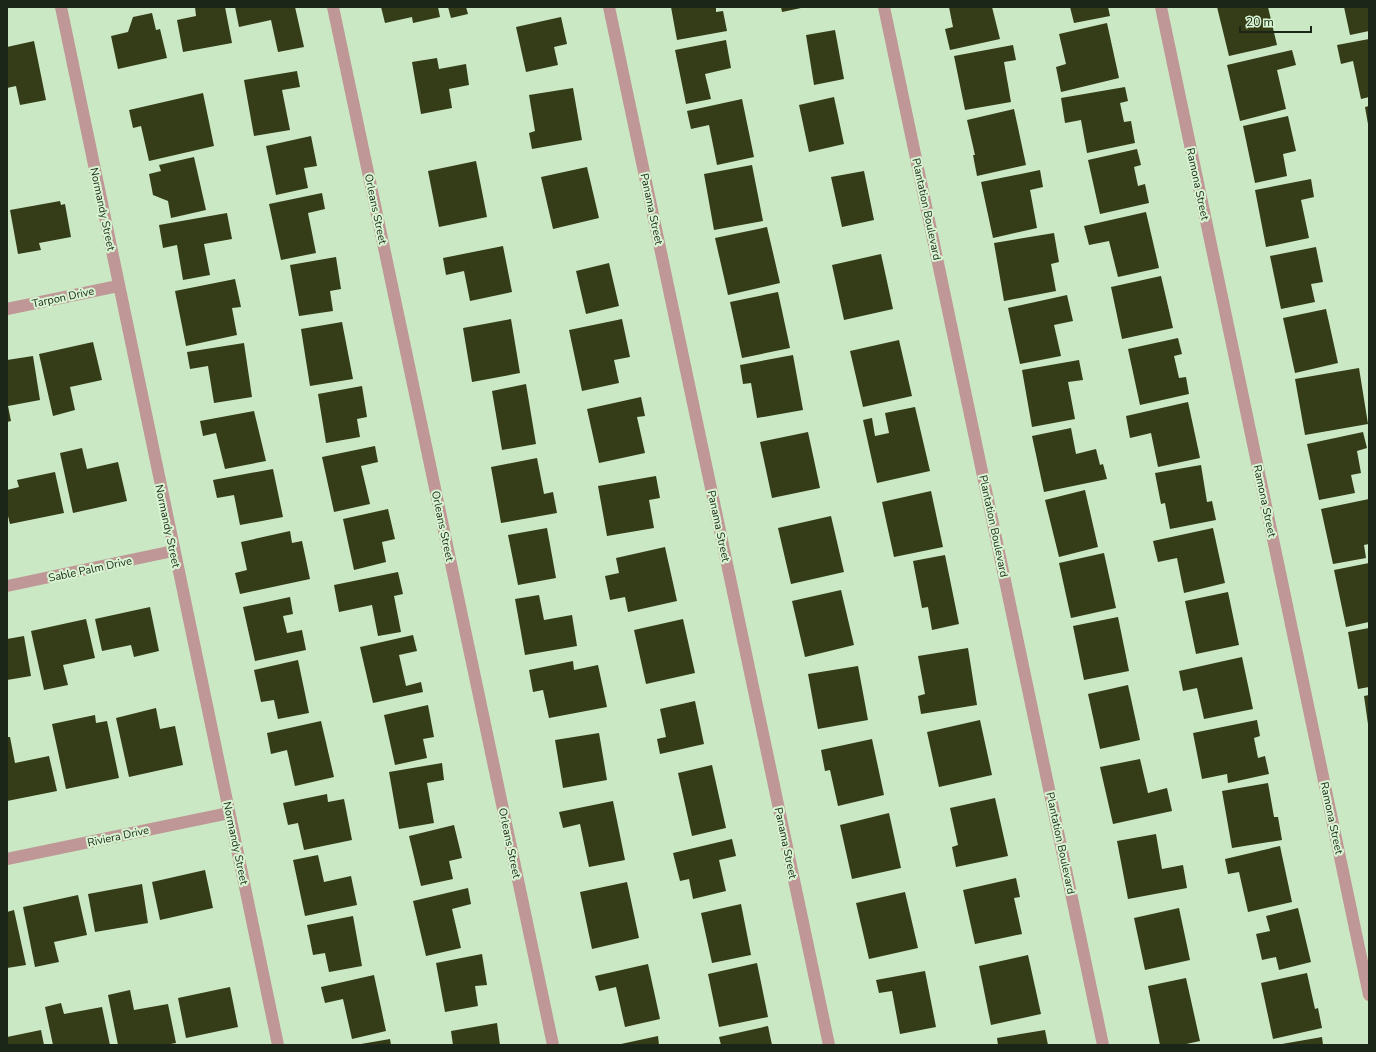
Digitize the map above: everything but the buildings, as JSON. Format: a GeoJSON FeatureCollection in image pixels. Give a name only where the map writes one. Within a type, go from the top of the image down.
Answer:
{"type":"FeatureCollection","features":[{"type":"Feature","properties":{"kind":"street","name":"Normandy Street"},"geometry":{"type":"LineString","coordinates":[[61,7],[173,551],[230,813],[278,1045]]}},
{"type":"Feature","properties":{"kind":"street","name":"Orleans Street"},"geometry":{"type":"LineString","coordinates":[[333,7],[553,1045]]}},
{"type":"Feature","properties":{"kind":"street","name":"Panama Street"},"geometry":{"type":"LineString","coordinates":[[609,7],[829,1045]]}},
{"type":"Feature","properties":{"kind":"street","name":"Plantation Boulevard"},"geometry":{"type":"LineString","coordinates":[[884,7],[1103,1045]]}},
{"type":"Feature","properties":{"kind":"street","name":"Ramona Street"},"geometry":{"type":"LineString","coordinates":[[1161,7],[1369,995]]}},
{"type":"Feature","properties":{"kind":"street","name":"Tarpon Drive"},"geometry":{"type":"LineString","coordinates":[[7,309],[118,286]]}},
{"type":"Feature","properties":{"kind":"street","name":"Sable Palm Drive"},"geometry":{"type":"LineString","coordinates":[[7,586],[173,551]]}},
{"type":"Feature","properties":{"kind":"street","name":"Riviera Drive"},"geometry":{"type":"LineString","coordinates":[[7,859],[230,813]]}}]}
